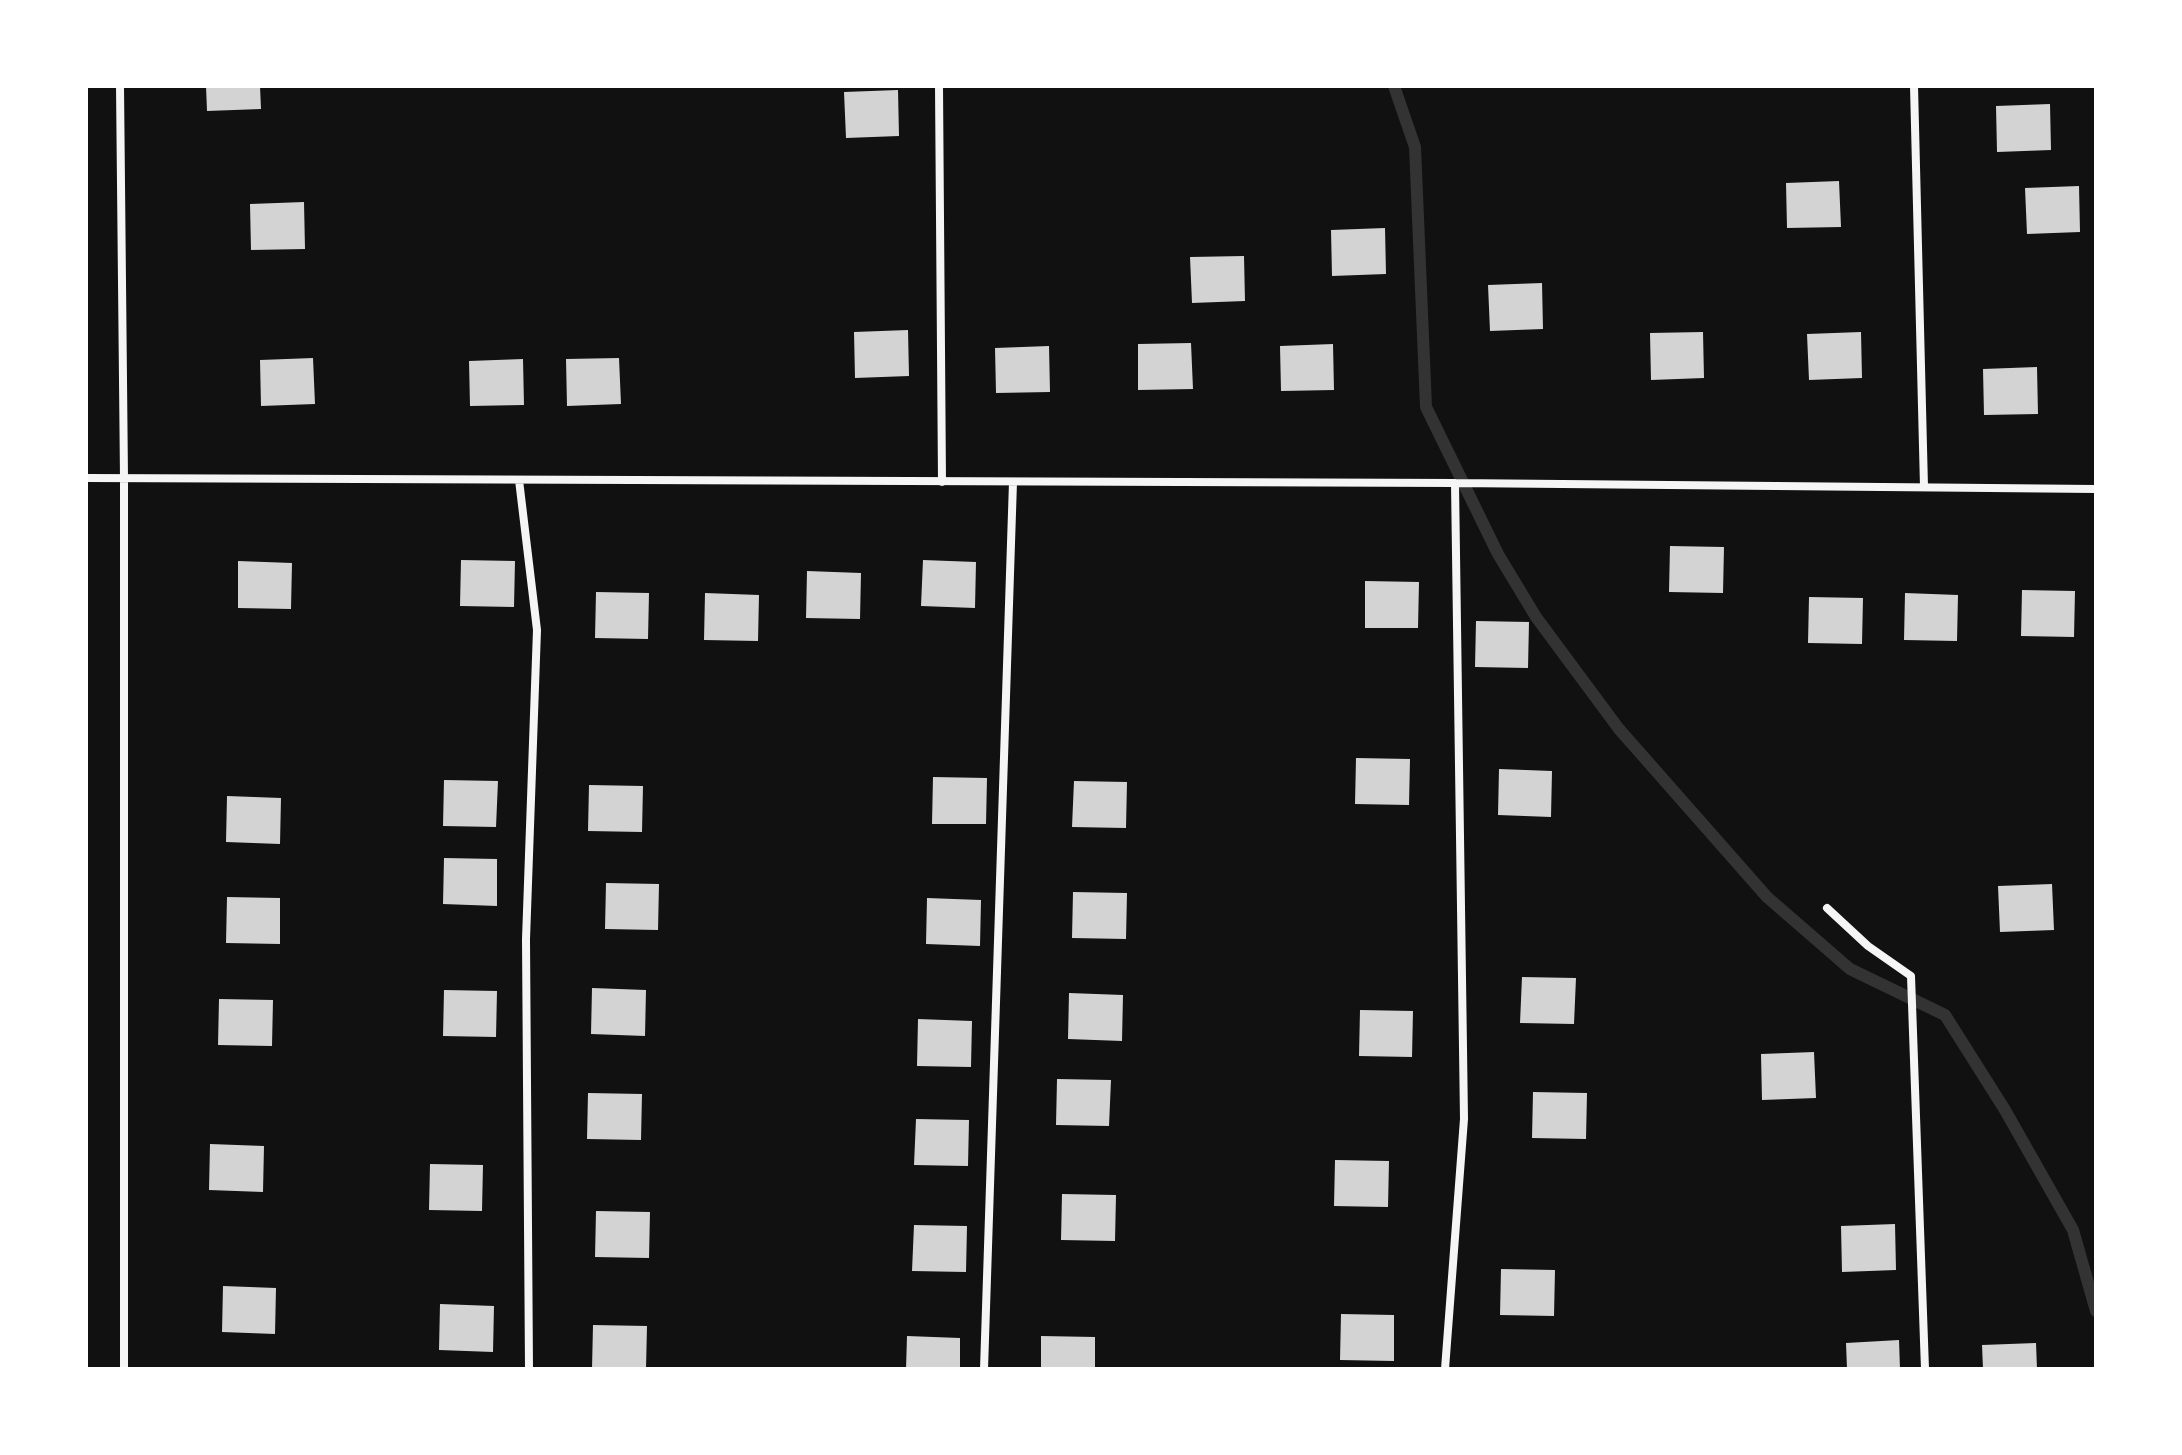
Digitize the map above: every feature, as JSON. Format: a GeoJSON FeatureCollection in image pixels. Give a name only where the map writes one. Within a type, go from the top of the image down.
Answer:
{"type":"FeatureCollection","features":[{"type":"Feature","properties":{"kind":"street"},"geometry":{"type":"LineString","coordinates":[[120,86],[124,478],[124,1369]]}},
{"type":"Feature","properties":{"kind":"street"},"geometry":{"type":"LineString","coordinates":[[939,86],[942,482]]}},
{"type":"Feature","properties":{"kind":"street"},"geometry":{"type":"LineString","coordinates":[[1914,86],[1924,487]]}},
{"type":"Feature","properties":{"kind":"street"},"geometry":{"type":"LineString","coordinates":[[86,478],[1455,483],[2096,489]]}},
{"type":"Feature","properties":{"kind":"street"},"geometry":{"type":"LineString","coordinates":[[519,480],[537,630],[526,939],[529,1369]]}},
{"type":"Feature","properties":{"kind":"street"},"geometry":{"type":"LineString","coordinates":[[984,1369],[1013,482]]}},
{"type":"Feature","properties":{"kind":"street"},"geometry":{"type":"LineString","coordinates":[[1445,1369],[1464,1119],[1455,483]]}},
{"type":"Feature","properties":{"kind":"street"},"geometry":{"type":"LineString","coordinates":[[1827,908],[1868,946],[1911,976],[1925,1369]]}},
{"type":"Feature","properties":{"kind":"building"},"geometry":{"type":"Polygon","coordinates":[[[206,86],[260,86],[261,109],[207,111],[206,86]]]}},
{"type":"Feature","properties":{"kind":"building"},"geometry":{"type":"Polygon","coordinates":[[[898,90],[899,136],[846,138],[844,92],[898,90]]]}},
{"type":"Feature","properties":{"kind":"building"},"geometry":{"type":"Polygon","coordinates":[[[2050,104],[2051,150],[1997,152],[1996,106],[2050,104]]]}},
{"type":"Feature","properties":{"kind":"building"},"geometry":{"type":"Polygon","coordinates":[[[1839,181],[1841,227],[1787,228],[1786,183],[1839,181]]]}},
{"type":"Feature","properties":{"kind":"building"},"geometry":{"type":"Polygon","coordinates":[[[2079,186],[2080,232],[2027,234],[2025,188],[2079,186]]]}},
{"type":"Feature","properties":{"kind":"building"},"geometry":{"type":"Polygon","coordinates":[[[304,202],[305,249],[251,250],[250,204],[304,202]]]}},
{"type":"Feature","properties":{"kind":"building"},"geometry":{"type":"Polygon","coordinates":[[[1385,228],[1386,274],[1332,276],[1331,230],[1385,228]]]}},
{"type":"Feature","properties":{"kind":"building"},"geometry":{"type":"Polygon","coordinates":[[[1244,256],[1245,301],[1192,303],[1190,257],[1244,256]]]}},
{"type":"Feature","properties":{"kind":"building"},"geometry":{"type":"Polygon","coordinates":[[[1542,283],[1543,329],[1490,331],[1488,285],[1542,283]]]}},
{"type":"Feature","properties":{"kind":"building"},"geometry":{"type":"Polygon","coordinates":[[[908,330],[909,376],[855,378],[854,332],[908,330]]]}},
{"type":"Feature","properties":{"kind":"building"},"geometry":{"type":"Polygon","coordinates":[[[1703,332],[1704,378],[1651,380],[1650,333],[1703,332]]]}},
{"type":"Feature","properties":{"kind":"building"},"geometry":{"type":"Polygon","coordinates":[[[1861,332],[1862,378],[1809,380],[1807,334],[1861,332]]]}},
{"type":"Feature","properties":{"kind":"building"},"geometry":{"type":"Polygon","coordinates":[[[1191,343],[1193,389],[1138,390],[1138,344],[1191,343]]]}},
{"type":"Feature","properties":{"kind":"building"},"geometry":{"type":"Polygon","coordinates":[[[1333,344],[1334,390],[1281,391],[1280,346],[1333,344]]]}},
{"type":"Feature","properties":{"kind":"building"},"geometry":{"type":"Polygon","coordinates":[[[1049,346],[1050,392],[996,393],[995,348],[1049,346]]]}},
{"type":"Feature","properties":{"kind":"building"},"geometry":{"type":"Polygon","coordinates":[[[313,358],[315,404],[261,406],[260,360],[313,358]]]}},
{"type":"Feature","properties":{"kind":"building"},"geometry":{"type":"Polygon","coordinates":[[[619,358],[621,404],[567,406],[566,359],[619,358]]]}},
{"type":"Feature","properties":{"kind":"building"},"geometry":{"type":"Polygon","coordinates":[[[523,359],[524,405],[470,406],[469,361],[523,359]]]}},
{"type":"Feature","properties":{"kind":"building"},"geometry":{"type":"Polygon","coordinates":[[[2037,367],[2038,414],[1984,415],[1983,369],[2037,367]]]}},
{"type":"Feature","properties":{"kind":"building"},"geometry":{"type":"Polygon","coordinates":[[[1670,546],[1724,547],[1723,593],[1669,592],[1670,546]]]}},
{"type":"Feature","properties":{"kind":"building"},"geometry":{"type":"Polygon","coordinates":[[[461,560],[515,561],[514,607],[460,606],[461,560]]]}},
{"type":"Feature","properties":{"kind":"building"},"geometry":{"type":"Polygon","coordinates":[[[923,560],[976,562],[975,608],[921,606],[923,560]]]}},
{"type":"Feature","properties":{"kind":"building"},"geometry":{"type":"Polygon","coordinates":[[[238,561],[292,563],[291,609],[238,608],[238,561]]]}},
{"type":"Feature","properties":{"kind":"building"},"geometry":{"type":"Polygon","coordinates":[[[807,571],[861,573],[860,619],[806,618],[807,571]]]}},
{"type":"Feature","properties":{"kind":"building"},"geometry":{"type":"Polygon","coordinates":[[[1365,581],[1419,582],[1418,628],[1365,628],[1365,581]]]}},
{"type":"Feature","properties":{"kind":"building"},"geometry":{"type":"Polygon","coordinates":[[[2022,590],[2075,591],[2074,637],[2021,636],[2022,590]]]}},
{"type":"Feature","properties":{"kind":"building"},"geometry":{"type":"Polygon","coordinates":[[[596,592],[649,593],[648,639],[595,638],[596,592]]]}},
{"type":"Feature","properties":{"kind":"building"},"geometry":{"type":"Polygon","coordinates":[[[705,593],[759,595],[758,641],[704,640],[705,593]]]}},
{"type":"Feature","properties":{"kind":"building"},"geometry":{"type":"Polygon","coordinates":[[[1905,593],[1958,595],[1957,641],[1904,640],[1905,593]]]}},
{"type":"Feature","properties":{"kind":"building"},"geometry":{"type":"Polygon","coordinates":[[[1809,597],[1863,598],[1862,644],[1808,643],[1809,597]]]}},
{"type":"Feature","properties":{"kind":"building"},"geometry":{"type":"Polygon","coordinates":[[[1476,621],[1529,622],[1528,668],[1475,667],[1476,621]]]}},
{"type":"Feature","properties":{"kind":"building"},"geometry":{"type":"Polygon","coordinates":[[[1356,758],[1410,759],[1409,805],[1355,804],[1356,758]]]}},
{"type":"Feature","properties":{"kind":"building"},"geometry":{"type":"Polygon","coordinates":[[[1499,769],[1552,771],[1551,817],[1498,815],[1499,769]]]}},
{"type":"Feature","properties":{"kind":"building"},"geometry":{"type":"Polygon","coordinates":[[[933,777],[987,778],[986,824],[932,824],[933,777]]]}},
{"type":"Feature","properties":{"kind":"building"},"geometry":{"type":"Polygon","coordinates":[[[444,780],[498,781],[496,827],[443,826],[444,780]]]}},
{"type":"Feature","properties":{"kind":"building"},"geometry":{"type":"Polygon","coordinates":[[[1074,781],[1127,782],[1126,828],[1072,827],[1074,781]]]}},
{"type":"Feature","properties":{"kind":"building"},"geometry":{"type":"Polygon","coordinates":[[[589,785],[643,786],[642,832],[588,831],[589,785]]]}},
{"type":"Feature","properties":{"kind":"building"},"geometry":{"type":"Polygon","coordinates":[[[227,796],[281,798],[280,844],[226,842],[227,796]]]}},
{"type":"Feature","properties":{"kind":"building"},"geometry":{"type":"Polygon","coordinates":[[[444,858],[497,859],[497,906],[443,904],[444,858]]]}},
{"type":"Feature","properties":{"kind":"building"},"geometry":{"type":"Polygon","coordinates":[[[606,883],[659,884],[658,930],[605,929],[606,883]]]}},
{"type":"Feature","properties":{"kind":"building"},"geometry":{"type":"Polygon","coordinates":[[[2052,884],[2054,930],[2000,932],[1998,886],[2052,884]]]}},
{"type":"Feature","properties":{"kind":"building"},"geometry":{"type":"Polygon","coordinates":[[[1073,892],[1127,893],[1126,939],[1072,938],[1073,892]]]}},
{"type":"Feature","properties":{"kind":"building"},"geometry":{"type":"Polygon","coordinates":[[[227,897],[280,898],[280,944],[226,943],[227,897]]]}},
{"type":"Feature","properties":{"kind":"building"},"geometry":{"type":"Polygon","coordinates":[[[927,898],[981,900],[980,946],[926,944],[927,898]]]}},
{"type":"Feature","properties":{"kind":"building"},"geometry":{"type":"Polygon","coordinates":[[[1522,977],[1576,978],[1574,1024],[1520,1023],[1522,977]]]}},
{"type":"Feature","properties":{"kind":"building"},"geometry":{"type":"Polygon","coordinates":[[[592,988],[646,990],[645,1036],[591,1034],[592,988]]]}},
{"type":"Feature","properties":{"kind":"building"},"geometry":{"type":"Polygon","coordinates":[[[444,990],[497,991],[496,1037],[443,1036],[444,990]]]}},
{"type":"Feature","properties":{"kind":"building"},"geometry":{"type":"Polygon","coordinates":[[[1069,993],[1123,995],[1122,1041],[1068,1039],[1069,993]]]}},
{"type":"Feature","properties":{"kind":"building"},"geometry":{"type":"Polygon","coordinates":[[[219,999],[273,1000],[272,1046],[218,1045],[219,999]]]}},
{"type":"Feature","properties":{"kind":"building"},"geometry":{"type":"Polygon","coordinates":[[[1360,1010],[1413,1011],[1412,1057],[1359,1056],[1360,1010]]]}},
{"type":"Feature","properties":{"kind":"building"},"geometry":{"type":"Polygon","coordinates":[[[918,1019],[972,1021],[971,1067],[917,1066],[918,1019]]]}},
{"type":"Feature","properties":{"kind":"building"},"geometry":{"type":"Polygon","coordinates":[[[1814,1052],[1816,1098],[1762,1100],[1761,1054],[1814,1052]]]}},
{"type":"Feature","properties":{"kind":"building"},"geometry":{"type":"Polygon","coordinates":[[[1057,1079],[1111,1080],[1109,1126],[1056,1125],[1057,1079]]]}},
{"type":"Feature","properties":{"kind":"building"},"geometry":{"type":"Polygon","coordinates":[[[1533,1092],[1587,1093],[1586,1139],[1532,1138],[1533,1092]]]}},
{"type":"Feature","properties":{"kind":"building"},"geometry":{"type":"Polygon","coordinates":[[[588,1093],[642,1094],[641,1140],[587,1139],[588,1093]]]}},
{"type":"Feature","properties":{"kind":"building"},"geometry":{"type":"Polygon","coordinates":[[[916,1119],[969,1120],[968,1166],[914,1165],[916,1119]]]}},
{"type":"Feature","properties":{"kind":"building"},"geometry":{"type":"Polygon","coordinates":[[[210,1144],[264,1146],[263,1192],[209,1190],[210,1144]]]}},
{"type":"Feature","properties":{"kind":"building"},"geometry":{"type":"Polygon","coordinates":[[[1335,1160],[1389,1161],[1388,1207],[1334,1206],[1335,1160]]]}},
{"type":"Feature","properties":{"kind":"building"},"geometry":{"type":"Polygon","coordinates":[[[430,1164],[483,1165],[482,1211],[429,1210],[430,1164]]]}},
{"type":"Feature","properties":{"kind":"building"},"geometry":{"type":"Polygon","coordinates":[[[1062,1194],[1116,1195],[1115,1241],[1061,1240],[1062,1194]]]}},
{"type":"Feature","properties":{"kind":"building"},"geometry":{"type":"Polygon","coordinates":[[[596,1211],[650,1212],[649,1258],[595,1257],[596,1211]]]}},
{"type":"Feature","properties":{"kind":"building"},"geometry":{"type":"Polygon","coordinates":[[[1895,1224],[1896,1270],[1842,1272],[1841,1226],[1895,1224]]]}},
{"type":"Feature","properties":{"kind":"building"},"geometry":{"type":"Polygon","coordinates":[[[914,1225],[967,1226],[966,1272],[912,1271],[914,1225]]]}},
{"type":"Feature","properties":{"kind":"building"},"geometry":{"type":"Polygon","coordinates":[[[1501,1269],[1555,1270],[1554,1316],[1500,1315],[1501,1269]]]}},
{"type":"Feature","properties":{"kind":"building"},"geometry":{"type":"Polygon","coordinates":[[[223,1286],[276,1288],[275,1334],[222,1332],[223,1286]]]}},
{"type":"Feature","properties":{"kind":"building"},"geometry":{"type":"Polygon","coordinates":[[[440,1304],[494,1306],[493,1352],[439,1350],[440,1304]]]}},
{"type":"Feature","properties":{"kind":"building"},"geometry":{"type":"Polygon","coordinates":[[[1341,1314],[1394,1315],[1394,1361],[1340,1360],[1341,1314]]]}},
{"type":"Feature","properties":{"kind":"building"},"geometry":{"type":"Polygon","coordinates":[[[593,1325],[647,1326],[646,1369],[592,1369],[593,1325]]]}},
{"type":"Feature","properties":{"kind":"building"},"geometry":{"type":"Polygon","coordinates":[[[907,1336],[960,1338],[960,1369],[906,1369],[907,1336]]]}},
{"type":"Feature","properties":{"kind":"building"},"geometry":{"type":"Polygon","coordinates":[[[1041,1336],[1095,1337],[1095,1369],[1041,1369],[1041,1336]]]}},
{"type":"Feature","properties":{"kind":"building"},"geometry":{"type":"Polygon","coordinates":[[[1899,1340],[1900,1369],[1847,1369],[1846,1343],[1899,1340]]]}},
{"type":"Feature","properties":{"kind":"building"},"geometry":{"type":"Polygon","coordinates":[[[2036,1343],[2037,1369],[1983,1369],[1982,1345],[2036,1343]]]}},
{"type":"Feature","properties":{"kind":"waterway"},"geometry":{"type":"LineString","coordinates":[[1394,86],[1415,147],[1426,407],[1498,554],[1536,617],[1619,729],[1767,897],[1850,969],[1945,1015],[2005,1110],[2073,1230],[2096,1311]]}}]}
